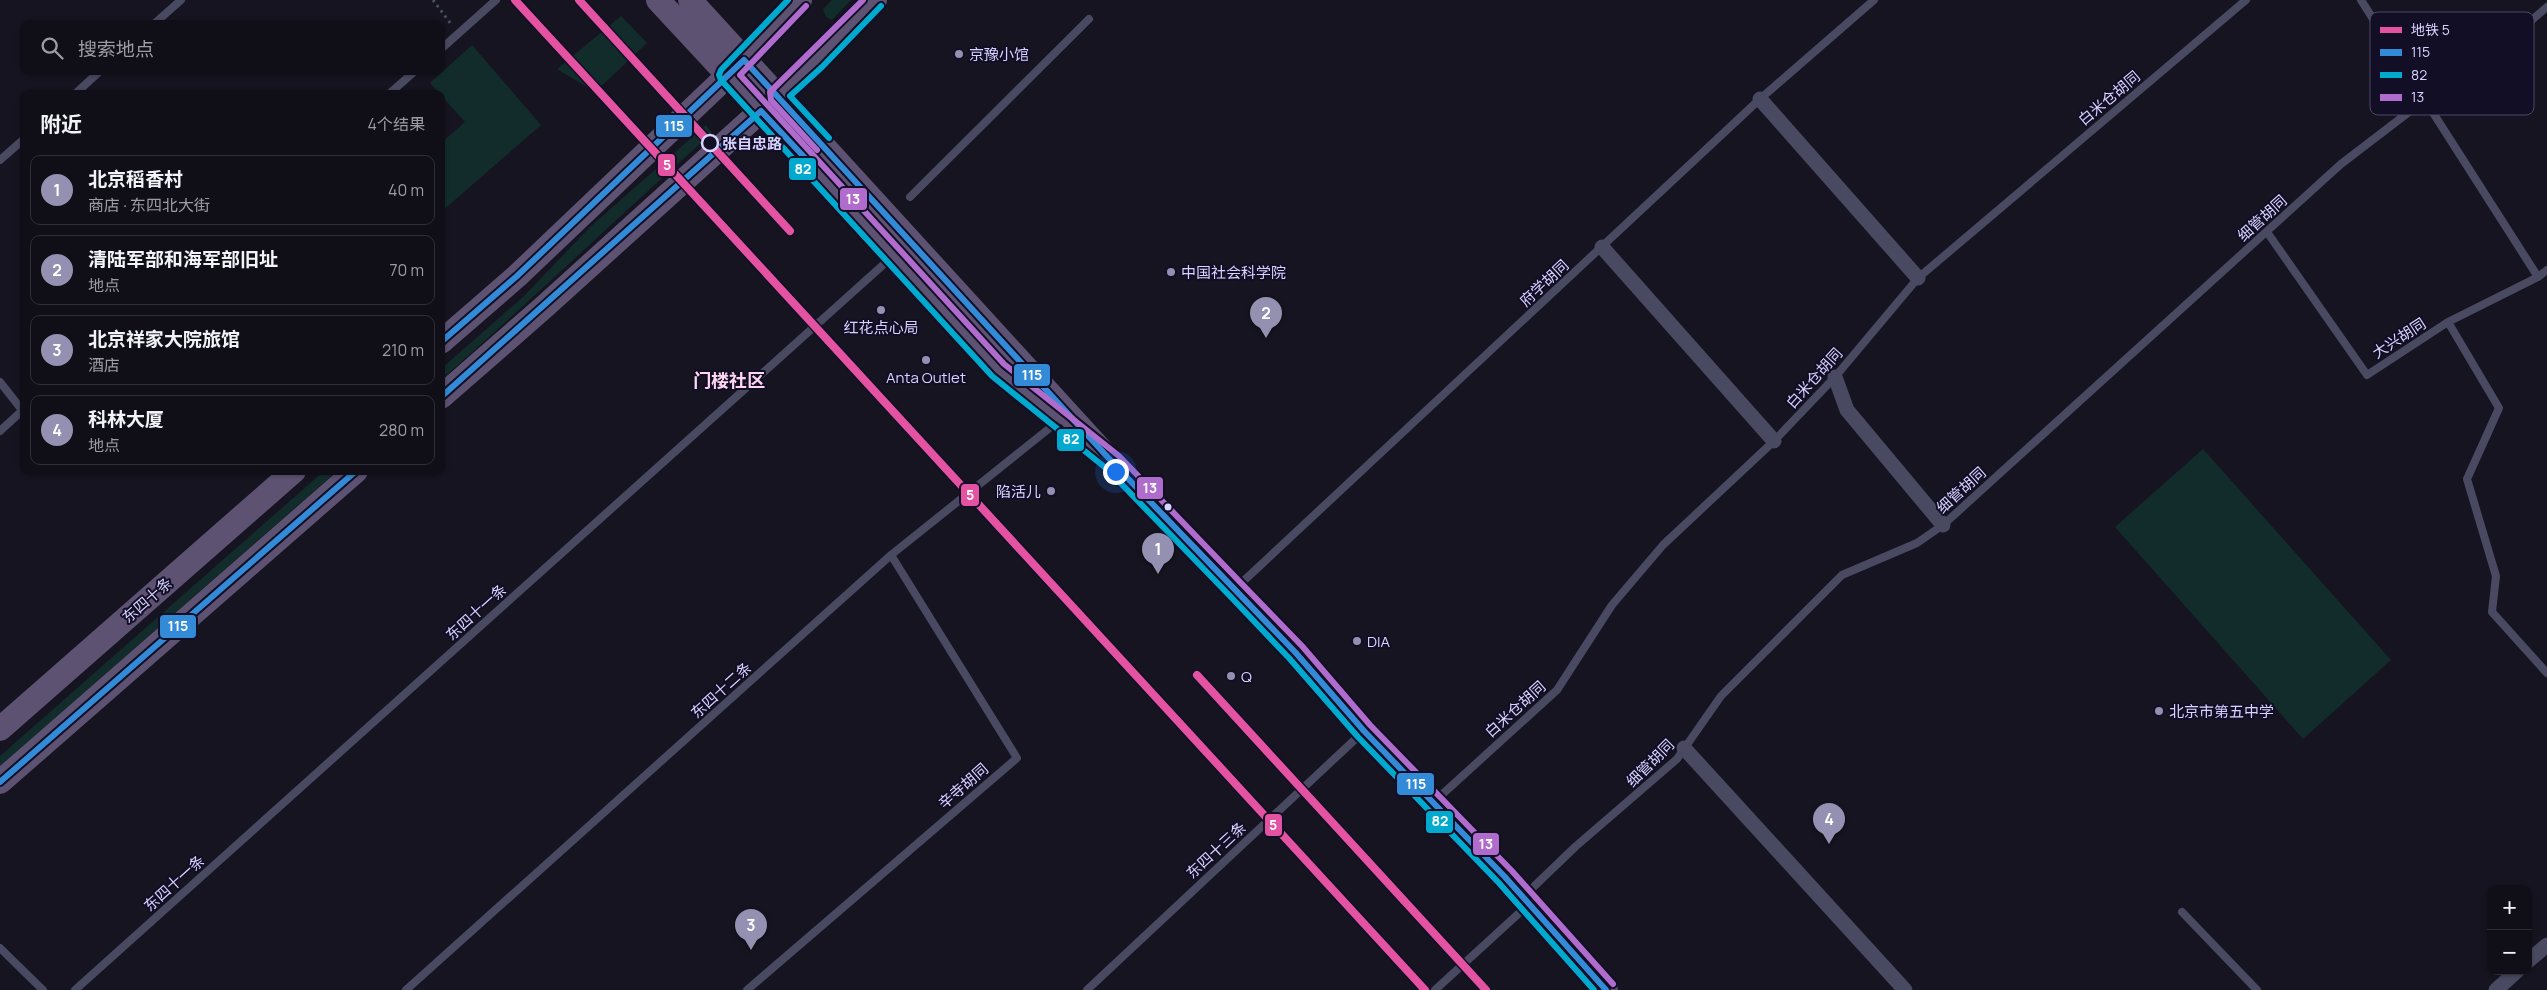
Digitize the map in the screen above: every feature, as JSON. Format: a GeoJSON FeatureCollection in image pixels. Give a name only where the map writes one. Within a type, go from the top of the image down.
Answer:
{"type":"FeatureCollection","features":[{"type":"Feature","properties":{"kind":"main road"},"geometry":{"type":"LineString","coordinates":[[658,0],[736,67],[1295,652],[1364,731],[1433,802],[1606,990]]}},
{"type":"Feature","properties":{"kind":"main road"},"geometry":{"type":"LineString","coordinates":[[690,0],[736,67]]}},
{"type":"Feature","properties":{"kind":"main road"},"geometry":{"type":"LineString","coordinates":[[445,339],[517,276],[736,67],[800,0]]}},
{"type":"Feature","properties":{"kind":"main road"},"geometry":{"type":"LineString","coordinates":[[445,394],[544,307],[816,61],[875,0]]}},
{"type":"Feature","properties":{"kind":"main road"},"geometry":{"type":"LineString","coordinates":[[769,103],[895,255],[998,370],[1061,419],[1113,463]]}},
{"type":"Feature","properties":{"kind":"main road","name":"东四十条"},"geometry":{"type":"LineString","coordinates":[[0,729],[289,475]]}},
{"type":"Feature","properties":{"kind":"main road"},"geometry":{"type":"LineString","coordinates":[[0,782],[351,475]]}},
{"type":"Feature","properties":{"kind":"street"},"geometry":{"type":"LineString","coordinates":[[1760,99],[1918,278]]}},
{"type":"Feature","properties":{"kind":"street"},"geometry":{"type":"LineString","coordinates":[[1602,247],[1774,441]]}},
{"type":"Feature","properties":{"kind":"street"},"geometry":{"type":"LineString","coordinates":[[1835,377],[1847,410],[1943,525]]}},
{"type":"Feature","properties":{"kind":"street"},"geometry":{"type":"LineString","coordinates":[[1684,748],[1905,990]]}},
{"type":"Feature","properties":{"kind":"street"},"geometry":{"type":"LineString","coordinates":[[2532,957],[2547,944]]}},
{"type":"Feature","properties":{"kind":"street"},"geometry":{"type":"LineString","coordinates":[[2496,990],[2513,975]]}},
{"type":"Feature","properties":{"kind":"lane"},"geometry":{"type":"LineString","coordinates":[[158,20],[181,0]]}},
{"type":"Feature","properties":{"kind":"lane"},"geometry":{"type":"LineString","coordinates":[[445,45],[496,0]]}},
{"type":"Feature","properties":{"kind":"lane","name":"府学胡同"},"geometry":{"type":"LineString","coordinates":[[1235,589],[1760,99],[1874,0]]}},
{"type":"Feature","properties":{"kind":"lane","name":"白米仓胡同"},"geometry":{"type":"LineString","coordinates":[[1433,802],[1557,690],[1612,605],[1663,545],[1774,441],[1835,377],[1918,278],[2246,0]]}},
{"type":"Feature","properties":{"kind":"lane"},"geometry":{"type":"LineString","coordinates":[[2361,0],[2370,14]]}},
{"type":"Feature","properties":{"kind":"lane","name":"细管胡同"},"geometry":{"type":"LineString","coordinates":[[2534,18],[2547,7]]}},
{"type":"Feature","properties":{"kind":"lane"},"geometry":{"type":"LineString","coordinates":[[910,197],[1089,19]]}},
{"type":"Feature","properties":{"kind":"lane"},"geometry":{"type":"LineString","coordinates":[[79,90],[96,75]]}},
{"type":"Feature","properties":{"kind":"lane"},"geometry":{"type":"LineString","coordinates":[[394,90],[410,75]]}},
{"type":"Feature","properties":{"kind":"lane","name":"细管胡同"},"geometry":{"type":"LineString","coordinates":[[1435,990],[1525,901],[1575,847],[1677,759],[1721,696],[1842,575],[1917,543],[1943,525],[2341,164],[2405,115]]}},
{"type":"Feature","properties":{"kind":"lane"},"geometry":{"type":"LineString","coordinates":[[2436,115],[2538,277]]}},
{"type":"Feature","properties":{"kind":"lane"},"geometry":{"type":"LineString","coordinates":[[0,160],[20,142]]}},
{"type":"Feature","properties":{"kind":"lane","name":"大兴胡同"},"geometry":{"type":"LineString","coordinates":[[2266,232],[2367,375],[2448,322],[2538,277],[2547,270]]}},
{"type":"Feature","properties":{"kind":"lane","name":"东四十一条"},"geometry":{"type":"LineString","coordinates":[[75,990],[895,255]]}},
{"type":"Feature","properties":{"kind":"lane"},"geometry":{"type":"LineString","coordinates":[[2448,322],[2499,408],[2467,480],[2496,576],[2492,612],[2547,673]]}},
{"type":"Feature","properties":{"kind":"lane"},"geometry":{"type":"LineString","coordinates":[[0,382],[20,406]]}},
{"type":"Feature","properties":{"kind":"lane"},"geometry":{"type":"LineString","coordinates":[[0,431],[20,413]]}},
{"type":"Feature","properties":{"kind":"lane","name":"东四十二条"},"geometry":{"type":"LineString","coordinates":[[406,990],[891,555],[1061,419]]}},
{"type":"Feature","properties":{"kind":"lane","name":"辛寺胡同"},"geometry":{"type":"LineString","coordinates":[[747,990],[1017,758],[891,555]]}},
{"type":"Feature","properties":{"kind":"lane","name":"东四十三条"},"geometry":{"type":"LineString","coordinates":[[1087,990],[1364,731]]}},
{"type":"Feature","properties":{"kind":"lane"},"geometry":{"type":"LineString","coordinates":[[2182,912],[2257,990]]}},
{"type":"Feature","properties":{"kind":"lane"},"geometry":{"type":"LineString","coordinates":[[0,948],[43,990]]}},
{"type":"Feature","properties":{"kind":"path"},"geometry":{"type":"LineString","coordinates":[[433,0],[458,34]]}},
{"type":"Feature","properties":{"kind":"green space"},"geometry":{"type":"Polygon","coordinates":[[[832,0],[851,0],[832,20],[826,17],[823,9],[832,0]]]}},
{"type":"Feature","properties":{"kind":"green space"},"geometry":{"type":"Polygon","coordinates":[[[621,16],[647,43],[595,92],[557,69],[621,16]]]}},
{"type":"Feature","properties":{"kind":"green space"},"geometry":{"type":"Polygon","coordinates":[[[472,45],[541,125],[445,209],[445,140],[465,122],[445,100],[445,90],[436,90],[430,83],[439,75],[445,75],[445,69],[472,45]]]}},
{"type":"Feature","properties":{"kind":"green space"},"geometry":{"type":"Polygon","coordinates":[[[706,125],[712,133],[445,376],[445,365],[524,296],[591,226],[706,125]]]}},
{"type":"Feature","properties":{"kind":"green space"},"geometry":{"type":"Polygon","coordinates":[[[2203,449],[2391,660],[2303,739],[2115,527],[2203,449]]]}},
{"type":"Feature","properties":{"kind":"green space"},"geometry":{"type":"Polygon","coordinates":[[[319,475],[332,475],[0,766],[0,756],[319,475]]]}},
{"type":"Feature","properties":{"kind":"metro line","name":"5"},"geometry":{"type":"LineString","coordinates":[[515,0],[1425,990]]}},
{"type":"Feature","properties":{"kind":"metro line","name":"5"},"geometry":{"type":"LineString","coordinates":[[579,0],[790,231]]}},
{"type":"Feature","properties":{"kind":"metro line","name":"5"},"geometry":{"type":"LineString","coordinates":[[1197,675],[1486,990]]}},
{"type":"Feature","properties":{"kind":"transit line","name":"82"},"geometry":{"type":"LineString","coordinates":[[788,0],[721,70],[719,75],[721,80],[992,376],[1107,469],[1229,595],[1289,658],[1358,737],[1499,883],[1594,990]]}},
{"type":"Feature","properties":{"kind":"transit line","name":"13"},"geometry":{"type":"LineString","coordinates":[[817,150],[771,100],[770,92],[863,0]]}},
{"type":"Feature","properties":{"kind":"transit line","name":"13"},"geometry":{"type":"LineString","coordinates":[[806,6],[740,75],[1004,364],[1119,456],[1302,646],[1370,725],[1512,871],[1613,984]]}},
{"type":"Feature","properties":{"kind":"transit line","name":"82"},"geometry":{"type":"LineString","coordinates":[[829,138],[790,96],[822,67],[881,6]]}},
{"type":"Feature","properties":{"kind":"transit line","name":"115"},"geometry":{"type":"LineString","coordinates":[[445,339],[517,276],[744,60],[1113,463],[1295,652],[1364,731],[1505,877],[1606,990]]}},
{"type":"Feature","properties":{"kind":"transit line","name":"115"},"geometry":{"type":"LineString","coordinates":[[445,393],[761,111],[806,159]]}},
{"type":"Feature","properties":{"kind":"transit line","name":"115"},"geometry":{"type":"LineString","coordinates":[[0,782],[351,475]]}},
{"type":"Feature","properties":{"kind":"place","name":"京豫小馆"},"geometry":{"type":"Point","coordinates":[959,54]}},
{"type":"Feature","properties":{"kind":"place","name":"张自忠路"},"geometry":{"type":"Point","coordinates":[710,143]}},
{"type":"Feature","properties":{"kind":"place","name":"中国社会科学院"},"geometry":{"type":"Point","coordinates":[1171,272]}},
{"type":"Feature","properties":{"kind":"place","name":"红花点心局"},"geometry":{"type":"Point","coordinates":[881,310]}},
{"type":"Feature","properties":{"kind":"place","name":"清陆军部和海军部旧址"},"geometry":{"type":"Point","coordinates":[1266,338]}},
{"type":"Feature","properties":{"kind":"place","name":"Anta Outlet"},"geometry":{"type":"Point","coordinates":[926,360]}},
{"type":"Feature","properties":{"kind":"place","name":"陷活儿"},"geometry":{"type":"Point","coordinates":[1051,491]}},
{"type":"Feature","properties":{"kind":"place","name":"北京稻香村"},"geometry":{"type":"Point","coordinates":[1158,574]}},
{"type":"Feature","properties":{"kind":"place","name":"DIA"},"geometry":{"type":"Point","coordinates":[1357,641]}},
{"type":"Feature","properties":{"kind":"place","name":"Q"},"geometry":{"type":"Point","coordinates":[1231,676]}},
{"type":"Feature","properties":{"kind":"place","name":"北京市第五中学"},"geometry":{"type":"Point","coordinates":[2159,711]}},
{"type":"Feature","properties":{"kind":"place","name":"科林大厦"},"geometry":{"type":"Point","coordinates":[1829,844]}},
{"type":"Feature","properties":{"kind":"place","name":"北京祥家大院旅馆"},"geometry":{"type":"Point","coordinates":[751,950]}},
{"type":"Feature","properties":{"kind":"district","name":"门楼社区"},"geometry":{"type":"Point","coordinates":[729,380]}}]}
